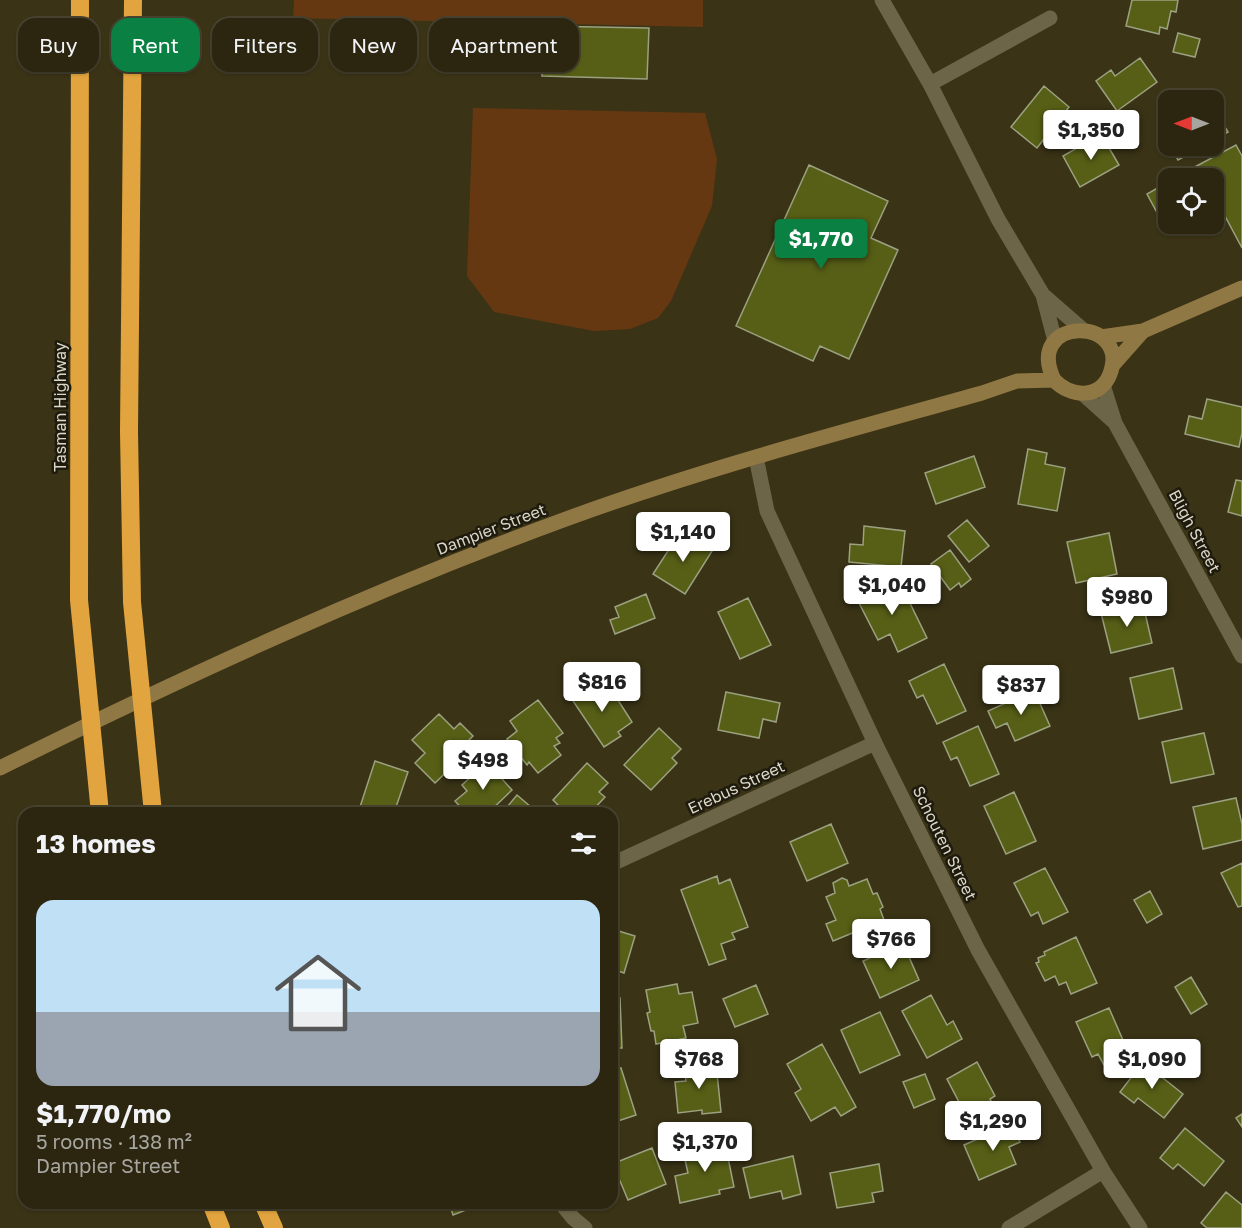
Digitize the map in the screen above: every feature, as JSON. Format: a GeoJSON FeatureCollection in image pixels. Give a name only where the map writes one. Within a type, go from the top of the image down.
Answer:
{"type":"FeatureCollection","features":[{"type":"Feature","properties":{"kind":"highway","name":"Tasman Highway"},"geometry":{"type":"LineString","coordinates":[[80,0],[79,600],[99,807]]}},
{"type":"Feature","properties":{"kind":"highway"},"geometry":{"type":"LineString","coordinates":[[133,0],[129,432],[132,603],[152,807]]}},
{"type":"Feature","properties":{"kind":"highway"},"geometry":{"type":"LineString","coordinates":[[213,1209],[221,1228]]}},
{"type":"Feature","properties":{"kind":"highway"},"geometry":{"type":"LineString","coordinates":[[266,1209],[274,1228]]}},
{"type":"Feature","properties":{"kind":"street"},"geometry":{"type":"LineString","coordinates":[[882,0],[930,84],[998,219],[1043,295],[1056,341]]}},
{"type":"Feature","properties":{"kind":"street"},"geometry":{"type":"LineString","coordinates":[[930,84],[1050,18]]}},
{"type":"Feature","properties":{"kind":"street"},"geometry":{"type":"LineString","coordinates":[[1101,337],[1143,331],[1242,288]]}},
{"type":"Feature","properties":{"kind":"street"},"geometry":{"type":"LineString","coordinates":[[1043,295],[1082,329]]}},
{"type":"Feature","properties":{"kind":"street"},"geometry":{"type":"LineString","coordinates":[[1082,329],[1092,331],[1101,337],[1112,354],[1112,366],[1103,385],[1093,392],[1083,394],[1071,393],[1061,388],[1049,370],[1048,360],[1050,350],[1063,334],[1082,329]]}},
{"type":"Feature","properties":{"kind":"street"},"geometry":{"type":"LineString","coordinates":[[1112,366],[1143,331]]}},
{"type":"Feature","properties":{"kind":"street"},"geometry":{"type":"LineString","coordinates":[[1017,381],[1048,360]]}},
{"type":"Feature","properties":{"kind":"street"},"geometry":{"type":"LineString","coordinates":[[1017,381],[1054,380]]}},
{"type":"Feature","properties":{"kind":"street","name":"Dampier Street"},"geometry":{"type":"LineString","coordinates":[[6,765],[222,661],[417,576],[568,518],[756,457],[1017,381]]}},
{"type":"Feature","properties":{"kind":"street"},"geometry":{"type":"LineString","coordinates":[[1103,385],[1115,423]]}},
{"type":"Feature","properties":{"kind":"street"},"geometry":{"type":"LineString","coordinates":[[1083,394],[1115,423]]}},
{"type":"Feature","properties":{"kind":"street","name":"Bligh Street"},"geometry":{"type":"LineString","coordinates":[[1115,423],[1242,656]]}},
{"type":"Feature","properties":{"kind":"street","name":"Schouten Street"},"geometry":{"type":"LineString","coordinates":[[756,457],[767,511],[875,742],[978,950],[1103,1171],[1140,1228]]}},
{"type":"Feature","properties":{"kind":"street","name":"Erebus Street"},"geometry":{"type":"LineString","coordinates":[[618,861],[875,742]]}},
{"type":"Feature","properties":{"kind":"street"},"geometry":{"type":"LineString","coordinates":[[1009,1228],[1103,1171]]}},
{"type":"Feature","properties":{"kind":"street"},"geometry":{"type":"LineString","coordinates":[[566,1209],[585,1228]]}},
{"type":"Feature","properties":{"kind":"shaded area"},"geometry":{"type":"Polygon","coordinates":[[[294,0],[703,0],[703,27],[579,24],[579,18],[429,18],[429,21],[417,21],[417,18],[293,18],[294,0]]]}},
{"type":"Feature","properties":{"kind":"shaded area"},"geometry":{"type":"Polygon","coordinates":[[[473,108],[705,113],[717,159],[712,206],[671,301],[658,318],[630,329],[594,331],[494,312],[467,276],[473,108]]]}},
{"type":"Feature","properties":{"kind":"building"},"geometry":{"type":"Polygon","coordinates":[[[1132,0],[1178,0],[1176,12],[1171,11],[1167,29],[1160,27],[1159,34],[1126,26],[1132,0]]]}},
{"type":"Feature","properties":{"kind":"building"},"geometry":{"type":"Polygon","coordinates":[[[579,27],[649,28],[647,79],[542,76],[542,72],[579,72],[579,27]]]}},
{"type":"Feature","properties":{"kind":"building"},"geometry":{"type":"Polygon","coordinates":[[[1178,33],[1200,39],[1195,57],[1173,52],[1178,33]]]}},
{"type":"Feature","properties":{"kind":"building"},"geometry":{"type":"Polygon","coordinates":[[[1140,58],[1157,82],[1117,111],[1096,81],[1111,70],[1115,76],[1140,58]]]}},
{"type":"Feature","properties":{"kind":"building"},"geometry":{"type":"Polygon","coordinates":[[[1044,86],[1069,107],[1037,148],[1011,127],[1044,86]]]}},
{"type":"Feature","properties":{"kind":"building"},"geometry":{"type":"Polygon","coordinates":[[[1101,134],[1119,165],[1080,187],[1063,156],[1101,134]]]}},
{"type":"Feature","properties":{"kind":"building"},"geometry":{"type":"Polygon","coordinates":[[[1236,145],[1242,156],[1242,248],[1224,214],[1224,168],[1193,168],[1215,156],[1224,156],[1224,151],[1236,145]]]}},
{"type":"Feature","properties":{"kind":"building"},"geometry":{"type":"Polygon","coordinates":[[[809,165],[888,201],[871,238],[898,250],[849,359],[820,346],[813,361],[736,326],[809,165]]]}},
{"type":"Feature","properties":{"kind":"building"},"geometry":{"type":"Polygon","coordinates":[[[1158,188],[1158,214],[1147,194],[1158,188]]]}},
{"type":"Feature","properties":{"kind":"building"},"geometry":{"type":"Polygon","coordinates":[[[1207,399],[1242,407],[1242,433],[1239,447],[1185,434],[1189,416],[1202,419],[1207,399]]]}},
{"type":"Feature","properties":{"kind":"building"},"geometry":{"type":"Polygon","coordinates":[[[1028,449],[1047,453],[1045,464],[1065,468],[1057,511],[1018,504],[1028,449]]]}},
{"type":"Feature","properties":{"kind":"building"},"geometry":{"type":"Polygon","coordinates":[[[974,456],[985,487],[936,504],[925,473],[974,456]]]}},
{"type":"Feature","properties":{"kind":"building"},"geometry":{"type":"Polygon","coordinates":[[[1236,480],[1242,481],[1242,516],[1228,512],[1236,480]]]}},
{"type":"Feature","properties":{"kind":"building"},"geometry":{"type":"Polygon","coordinates":[[[967,520],[989,546],[969,562],[948,536],[967,520]]]}},
{"type":"Feature","properties":{"kind":"building"},"geometry":{"type":"Polygon","coordinates":[[[864,526],[905,531],[901,567],[849,562],[850,544],[863,545],[864,526]]]}},
{"type":"Feature","properties":{"kind":"building"},"geometry":{"type":"Polygon","coordinates":[[[1109,533],[1117,574],[1076,583],[1067,542],[1109,533]]]}},
{"type":"Feature","properties":{"kind":"building"},"geometry":{"type":"Polygon","coordinates":[[[677,537],[692,547],[698,537],[714,548],[685,594],[653,574],[677,537]]]}},
{"type":"Feature","properties":{"kind":"building"},"geometry":{"type":"Polygon","coordinates":[[[950,550],[971,579],[961,587],[959,583],[950,590],[931,564],[950,550]]]}},
{"type":"Feature","properties":{"kind":"building"},"geometry":{"type":"Polygon","coordinates":[[[884,585],[902,587],[927,638],[898,652],[890,634],[878,640],[857,599],[884,585]]]}},
{"type":"Feature","properties":{"kind":"building"},"geometry":{"type":"Polygon","coordinates":[[[646,594],[655,618],[615,634],[610,620],[619,617],[615,607],[646,594]]]}},
{"type":"Feature","properties":{"kind":"building"},"geometry":{"type":"Polygon","coordinates":[[[748,598],[771,645],[740,659],[718,612],[748,598]]]}},
{"type":"Feature","properties":{"kind":"building"},"geometry":{"type":"Polygon","coordinates":[[[1143,604],[1152,643],[1111,653],[1101,613],[1143,604]]]}},
{"type":"Feature","properties":{"kind":"building"},"geometry":{"type":"Polygon","coordinates":[[[944,664],[966,711],[937,724],[923,695],[917,698],[909,681],[944,664]]]}},
{"type":"Feature","properties":{"kind":"building"},"geometry":{"type":"Polygon","coordinates":[[[1173,668],[1182,709],[1139,719],[1130,678],[1173,668]]]}},
{"type":"Feature","properties":{"kind":"building"},"geometry":{"type":"Polygon","coordinates":[[[602,684],[609,686],[632,722],[618,732],[621,736],[604,747],[571,698],[587,687],[591,692],[602,684]]]}},
{"type":"Feature","properties":{"kind":"building"},"geometry":{"type":"Polygon","coordinates":[[[1034,690],[1050,726],[1015,741],[1007,723],[996,728],[988,711],[1034,690]]]}},
{"type":"Feature","properties":{"kind":"building"},"geometry":{"type":"Polygon","coordinates":[[[726,692],[780,703],[776,722],[763,719],[759,738],[718,730],[726,692]]]}},
{"type":"Feature","properties":{"kind":"building"},"geometry":{"type":"Polygon","coordinates":[[[538,700],[563,733],[556,738],[560,743],[554,746],[561,755],[538,773],[529,762],[527,765],[507,739],[517,731],[510,721],[538,700]]]}},
{"type":"Feature","properties":{"kind":"building"},"geometry":{"type":"Polygon","coordinates":[[[439,714],[454,729],[460,723],[473,736],[465,744],[470,749],[435,783],[415,763],[425,753],[412,740],[439,714]]]}},
{"type":"Feature","properties":{"kind":"building"},"geometry":{"type":"Polygon","coordinates":[[[978,726],[999,774],[970,786],[957,757],[951,760],[943,742],[978,726]]]}},
{"type":"Feature","properties":{"kind":"building"},"geometry":{"type":"Polygon","coordinates":[[[659,728],[681,749],[672,758],[677,763],[651,790],[624,765],[659,728]]]}},
{"type":"Feature","properties":{"kind":"building"},"geometry":{"type":"Polygon","coordinates":[[[1204,733],[1214,774],[1171,783],[1162,742],[1204,733]]]}},
{"type":"Feature","properties":{"kind":"building"},"geometry":{"type":"Polygon","coordinates":[[[375,761],[408,772],[396,807],[360,807],[375,761]]]}},
{"type":"Feature","properties":{"kind":"building"},"geometry":{"type":"Polygon","coordinates":[[[487,762],[512,790],[494,807],[460,807],[455,801],[467,791],[462,785],[487,762]]]}},
{"type":"Feature","properties":{"kind":"building"},"geometry":{"type":"Polygon","coordinates":[[[587,763],[608,783],[599,792],[605,797],[596,807],[560,807],[553,800],[587,763]]]}},
{"type":"Feature","properties":{"kind":"building"},"geometry":{"type":"Polygon","coordinates":[[[1014,792],[1036,841],[1006,854],[984,806],[1014,792]]]}},
{"type":"Feature","properties":{"kind":"building"},"geometry":{"type":"Polygon","coordinates":[[[517,795],[531,807],[507,807],[517,795]]]}},
{"type":"Feature","properties":{"kind":"building"},"geometry":{"type":"Polygon","coordinates":[[[1236,798],[1242,824],[1242,840],[1203,849],[1193,807],[1236,798]]]}},
{"type":"Feature","properties":{"kind":"building"},"geometry":{"type":"Polygon","coordinates":[[[831,824],[848,863],[807,881],[790,842],[831,824]]]}},
{"type":"Feature","properties":{"kind":"building"},"geometry":{"type":"Polygon","coordinates":[[[1242,863],[1242,906],[1238,907],[1221,873],[1242,863]]]}},
{"type":"Feature","properties":{"kind":"building"},"geometry":{"type":"Polygon","coordinates":[[[1045,868],[1068,912],[1043,924],[1038,912],[1031,916],[1014,883],[1045,868]]]}},
{"type":"Feature","properties":{"kind":"building"},"geometry":{"type":"Polygon","coordinates":[[[717,876],[719,884],[730,879],[748,927],[732,933],[735,939],[721,944],[726,959],[709,965],[681,890],[717,876]]]}},
{"type":"Feature","properties":{"kind":"building"},"geometry":{"type":"Polygon","coordinates":[[[842,878],[847,880],[849,886],[867,879],[873,894],[877,893],[883,907],[880,909],[884,920],[833,941],[826,924],[836,920],[826,897],[835,893],[833,883],[842,878]]]}},
{"type":"Feature","properties":{"kind":"building"},"geometry":{"type":"Polygon","coordinates":[[[1150,891],[1162,914],[1147,923],[1134,900],[1150,891]]]}},
{"type":"Feature","properties":{"kind":"building"},"geometry":{"type":"Polygon","coordinates":[[[618,931],[635,936],[624,973],[618,971],[618,931]]]}},
{"type":"Feature","properties":{"kind":"building"},"geometry":{"type":"Polygon","coordinates":[[[1076,937],[1097,983],[1071,994],[1066,982],[1059,985],[1055,976],[1045,981],[1036,963],[1039,962],[1038,958],[1045,955],[1044,952],[1076,937]]]}},
{"type":"Feature","properties":{"kind":"building"},"geometry":{"type":"Polygon","coordinates":[[[903,943],[919,980],[880,998],[863,961],[903,943]]]}},
{"type":"Feature","properties":{"kind":"building"},"geometry":{"type":"Polygon","coordinates":[[[1191,977],[1207,1004],[1191,1014],[1175,987],[1191,977]]]}},
{"type":"Feature","properties":{"kind":"building"},"geometry":{"type":"Polygon","coordinates":[[[677,984],[679,994],[692,992],[698,1023],[683,1026],[686,1038],[656,1044],[647,1013],[650,1012],[646,990],[677,984]]]}},
{"type":"Feature","properties":{"kind":"building"},"geometry":{"type":"Polygon","coordinates":[[[756,985],[768,1014],[735,1027],[723,999],[756,985]]]}},
{"type":"Feature","properties":{"kind":"building"},"geometry":{"type":"Polygon","coordinates":[[[931,995],[947,1025],[953,1021],[962,1039],[927,1058],[902,1011],[931,995]]]}},
{"type":"Feature","properties":{"kind":"building"},"geometry":{"type":"Polygon","coordinates":[[[618,998],[620,998],[622,1048],[618,1048],[618,998]]]}},
{"type":"Feature","properties":{"kind":"building"},"geometry":{"type":"Polygon","coordinates":[[[1109,1008],[1129,1054],[1104,1065],[1098,1054],[1092,1057],[1076,1022],[1109,1008]]]}},
{"type":"Feature","properties":{"kind":"building"},"geometry":{"type":"Polygon","coordinates":[[[880,1012],[900,1055],[860,1073],[841,1030],[880,1012]]]}},
{"type":"Feature","properties":{"kind":"building"},"geometry":{"type":"Polygon","coordinates":[[[822,1044],[856,1107],[841,1116],[835,1107],[811,1121],[795,1093],[801,1089],[787,1064],[822,1044]]]}},
{"type":"Feature","properties":{"kind":"building"},"geometry":{"type":"Polygon","coordinates":[[[977,1062],[995,1096],[990,1099],[995,1110],[970,1123],[947,1079],[977,1062]]]}},
{"type":"Feature","properties":{"kind":"building"},"geometry":{"type":"Polygon","coordinates":[[[1143,1062],[1183,1094],[1164,1118],[1138,1098],[1134,1103],[1120,1092],[1143,1062]]]}},
{"type":"Feature","properties":{"kind":"building"},"geometry":{"type":"Polygon","coordinates":[[[716,1063],[721,1112],[702,1114],[702,1110],[678,1113],[675,1082],[686,1081],[684,1066],[716,1063]]]}},
{"type":"Feature","properties":{"kind":"building"},"geometry":{"type":"Polygon","coordinates":[[[621,1068],[636,1115],[618,1121],[618,1069],[621,1068]]]}},
{"type":"Feature","properties":{"kind":"building"},"geometry":{"type":"Polygon","coordinates":[[[925,1074],[935,1099],[914,1108],[903,1082],[925,1074]]]}},
{"type":"Feature","properties":{"kind":"building"},"geometry":{"type":"Polygon","coordinates":[[[1242,1114],[1242,1127],[1236,1118],[1242,1114]]]}},
{"type":"Feature","properties":{"kind":"building"},"geometry":{"type":"Polygon","coordinates":[[[1012,1124],[1020,1142],[1009,1147],[1016,1164],[979,1180],[964,1145],[1012,1124]]]}},
{"type":"Feature","properties":{"kind":"building"},"geometry":{"type":"Polygon","coordinates":[[[1185,1128],[1224,1161],[1204,1186],[1178,1164],[1173,1169],[1160,1158],[1185,1128]]]}},
{"type":"Feature","properties":{"kind":"building"},"geometry":{"type":"Polygon","coordinates":[[[725,1143],[734,1187],[719,1190],[720,1194],[680,1203],[675,1176],[688,1173],[683,1151],[725,1143]]]}},
{"type":"Feature","properties":{"kind":"building"},"geometry":{"type":"Polygon","coordinates":[[[652,1148],[666,1184],[628,1200],[620,1181],[618,1182],[618,1162],[652,1148]]]}},
{"type":"Feature","properties":{"kind":"building"},"geometry":{"type":"Polygon","coordinates":[[[793,1156],[801,1194],[783,1199],[781,1191],[750,1198],[743,1168],[793,1156]]]}},
{"type":"Feature","properties":{"kind":"building"},"geometry":{"type":"Polygon","coordinates":[[[879,1164],[883,1191],[872,1193],[874,1202],[837,1208],[830,1173],[879,1164]]]}},
{"type":"Feature","properties":{"kind":"building"},"geometry":{"type":"Polygon","coordinates":[[[1226,1192],[1242,1205],[1242,1228],[1207,1228],[1201,1223],[1226,1192]]]}},
{"type":"Feature","properties":{"kind":"building"},"geometry":{"type":"Polygon","coordinates":[[[451,1209],[468,1209],[453,1215],[451,1209]]]}}]}
